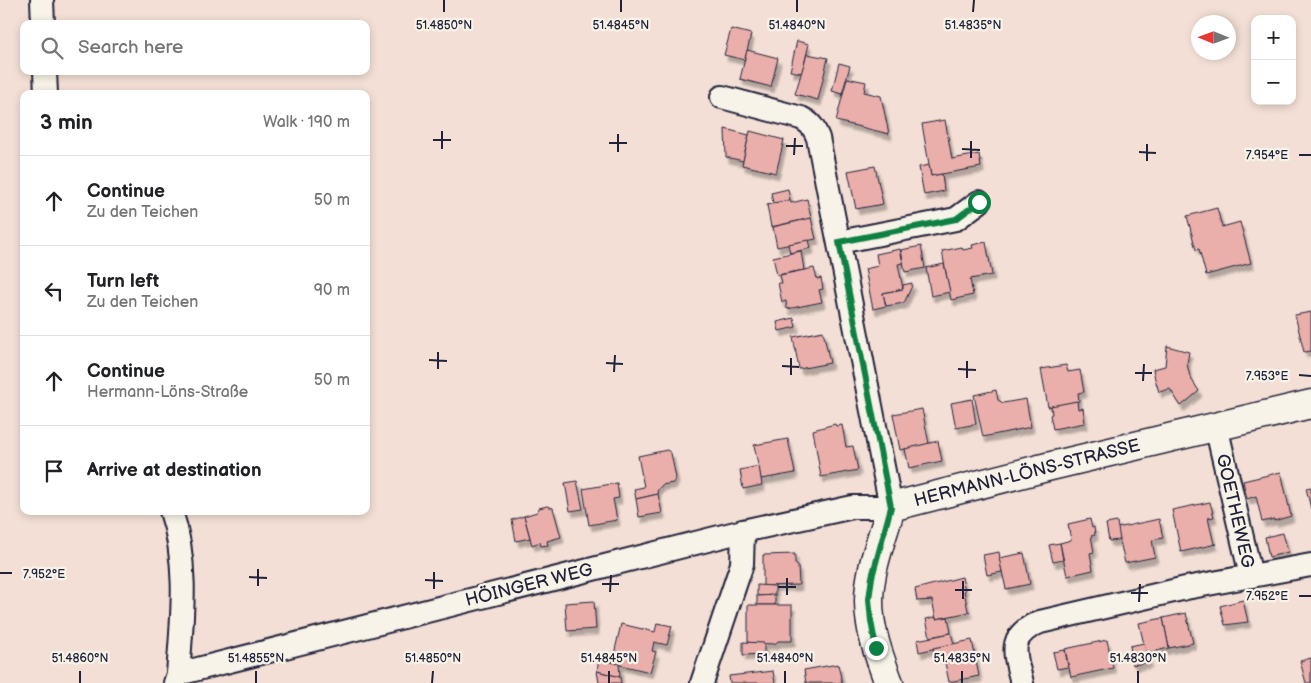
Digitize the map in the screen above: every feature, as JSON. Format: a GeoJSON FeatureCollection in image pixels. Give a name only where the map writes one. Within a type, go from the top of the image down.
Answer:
{"type":"FeatureCollection","features":[{"type":"Feature","properties":{"kind":"street"},"geometry":{"type":"LineString","coordinates":[[42,0],[43,20]]}},
{"type":"Feature","properties":{"kind":"street"},"geometry":{"type":"LineString","coordinates":[[45,75],[46,90]]}},
{"type":"Feature","properties":{"kind":"street"},"geometry":{"type":"LineString","coordinates":[[722,96],[801,118],[815,128],[891,507]]}},
{"type":"Feature","properties":{"kind":"street"},"geometry":{"type":"LineString","coordinates":[[839,242],[956,219],[979,202]]}},
{"type":"Feature","properties":{"kind":"street","name":"HERMANN-LÖNS-STRASSE"},"geometry":{"type":"LineString","coordinates":[[889,683],[876,648],[869,599],[872,577],[891,507],[1047,467],[1311,404]]}},
{"type":"Feature","properties":{"kind":"street","name":"GOETHEWEG"},"geometry":{"type":"LineString","coordinates":[[1022,683],[1016,648],[1018,636],[1027,628],[1040,622],[1176,590],[1252,576],[1216,426]]}},
{"type":"Feature","properties":{"kind":"street","name":"HÖINGER WEG"},"geometry":{"type":"LineString","coordinates":[[177,678],[743,531],[853,507],[891,507]]}},
{"type":"Feature","properties":{"kind":"street"},"geometry":{"type":"LineString","coordinates":[[173,515],[182,559],[183,596],[177,678]]}},
{"type":"Feature","properties":{"kind":"street"},"geometry":{"type":"LineString","coordinates":[[702,683],[742,564],[744,548],[743,531]]}},
{"type":"Feature","properties":{"kind":"street"},"geometry":{"type":"LineString","coordinates":[[1252,576],[1311,566]]}},
{"type":"Feature","properties":{"kind":"building"},"geometry":{"type":"Polygon","coordinates":[[[731,29],[751,34],[745,60],[724,55],[731,29]]]}},
{"type":"Feature","properties":{"kind":"building"},"geometry":{"type":"Polygon","coordinates":[[[797,41],[809,44],[802,73],[790,71],[797,41]]]}},
{"type":"Feature","properties":{"kind":"building"},"geometry":{"type":"Polygon","coordinates":[[[747,50],[778,58],[771,87],[740,79],[747,50]]]}},
{"type":"Feature","properties":{"kind":"building"},"geometry":{"type":"Polygon","coordinates":[[[807,54],[828,58],[818,100],[795,94],[807,54]]]}},
{"type":"Feature","properties":{"kind":"building"},"geometry":{"type":"Polygon","coordinates":[[[839,63],[850,66],[842,94],[832,91],[839,63]]]}},
{"type":"Feature","properties":{"kind":"building"},"geometry":{"type":"Polygon","coordinates":[[[847,78],[866,82],[864,92],[881,96],[889,134],[836,121],[847,78]]]}},
{"type":"Feature","properties":{"kind":"building"},"geometry":{"type":"Polygon","coordinates":[[[945,120],[952,159],[979,154],[981,167],[931,176],[922,124],[945,120]]]}},
{"type":"Feature","properties":{"kind":"building"},"geometry":{"type":"Polygon","coordinates":[[[725,129],[749,135],[743,161],[726,157],[725,129]]]}},
{"type":"Feature","properties":{"kind":"building"},"geometry":{"type":"Polygon","coordinates":[[[750,131],[784,140],[776,173],[742,165],[750,131]]]}},
{"type":"Feature","properties":{"kind":"building"},"geometry":{"type":"Polygon","coordinates":[[[929,165],[931,176],[942,174],[944,191],[924,195],[919,167],[929,165]]]}},
{"type":"Feature","properties":{"kind":"building"},"geometry":{"type":"Polygon","coordinates":[[[875,166],[883,204],[856,209],[848,171],[875,166]]]}},
{"type":"Feature","properties":{"kind":"building"},"geometry":{"type":"Polygon","coordinates":[[[788,189],[790,200],[773,203],[771,193],[788,189]]]}},
{"type":"Feature","properties":{"kind":"building"},"geometry":{"type":"Polygon","coordinates":[[[807,199],[811,218],[771,227],[767,205],[790,200],[791,203],[807,199]]]}},
{"type":"Feature","properties":{"kind":"building"},"geometry":{"type":"Polygon","coordinates":[[[1217,208],[1222,227],[1240,222],[1251,263],[1206,275],[1199,249],[1196,250],[1187,216],[1217,208]]]}},
{"type":"Feature","properties":{"kind":"building"},"geometry":{"type":"Polygon","coordinates":[[[811,218],[816,239],[777,247],[773,227],[811,218]]]}},
{"type":"Feature","properties":{"kind":"building"},"geometry":{"type":"Polygon","coordinates":[[[809,240],[811,248],[790,253],[788,244],[809,240]]]}},
{"type":"Feature","properties":{"kind":"building"},"geometry":{"type":"Polygon","coordinates":[[[986,242],[992,275],[970,279],[973,295],[951,300],[942,251],[962,247],[963,250],[973,248],[972,245],[986,242]]]}},
{"type":"Feature","properties":{"kind":"building"},"geometry":{"type":"Polygon","coordinates":[[[921,246],[925,268],[905,272],[901,250],[921,246]]]}},
{"type":"Feature","properties":{"kind":"building"},"geometry":{"type":"Polygon","coordinates":[[[900,249],[903,263],[898,264],[903,289],[883,293],[886,306],[873,309],[865,269],[878,266],[876,254],[900,249]]]}},
{"type":"Feature","properties":{"kind":"building"},"geometry":{"type":"Polygon","coordinates":[[[801,251],[804,270],[777,275],[773,257],[801,251]]]}},
{"type":"Feature","properties":{"kind":"building"},"geometry":{"type":"Polygon","coordinates":[[[944,264],[950,292],[931,296],[926,268],[944,264]]]}},
{"type":"Feature","properties":{"kind":"building"},"geometry":{"type":"Polygon","coordinates":[[[814,268],[817,279],[821,278],[823,289],[819,290],[822,302],[787,309],[786,301],[782,302],[778,283],[782,283],[780,275],[814,268]]]}},
{"type":"Feature","properties":{"kind":"building"},"geometry":{"type":"Polygon","coordinates":[[[912,283],[904,303],[886,306],[883,293],[903,289],[903,285],[912,283]]]}},
{"type":"Feature","properties":{"kind":"building"},"geometry":{"type":"Polygon","coordinates":[[[1311,312],[1311,351],[1304,352],[1295,315],[1311,312]]]}},
{"type":"Feature","properties":{"kind":"building"},"geometry":{"type":"Polygon","coordinates":[[[794,318],[796,327],[779,331],[777,322],[794,318]]]}},
{"type":"Feature","properties":{"kind":"building"},"geometry":{"type":"Polygon","coordinates":[[[823,331],[830,363],[799,369],[793,337],[823,331]]]}},
{"type":"Feature","properties":{"kind":"building"},"geometry":{"type":"Polygon","coordinates":[[[1167,346],[1189,352],[1187,364],[1190,377],[1199,391],[1181,406],[1170,389],[1159,392],[1155,379],[1153,369],[1165,366],[1167,346]]]}},
{"type":"Feature","properties":{"kind":"building"},"geometry":{"type":"Polygon","coordinates":[[[1066,365],[1068,372],[1080,370],[1084,392],[1078,393],[1079,401],[1048,407],[1041,369],[1066,365]]]}},
{"type":"Feature","properties":{"kind":"building"},"geometry":{"type":"Polygon","coordinates":[[[996,390],[998,400],[1003,403],[1026,399],[1031,427],[983,437],[974,395],[996,390]]]}},
{"type":"Feature","properties":{"kind":"building"},"geometry":{"type":"Polygon","coordinates":[[[972,399],[976,424],[956,428],[951,403],[972,399]]]}},
{"type":"Feature","properties":{"kind":"building"},"geometry":{"type":"Polygon","coordinates":[[[1077,401],[1078,409],[1083,408],[1085,423],[1053,429],[1050,415],[1052,414],[1051,406],[1077,401]]]}},
{"type":"Feature","properties":{"kind":"building"},"geometry":{"type":"Polygon","coordinates":[[[922,409],[929,444],[900,450],[893,414],[922,409]]]}},
{"type":"Feature","properties":{"kind":"building"},"geometry":{"type":"Polygon","coordinates":[[[835,424],[836,426],[842,425],[846,447],[853,446],[858,470],[821,477],[813,430],[835,424]]]}},
{"type":"Feature","properties":{"kind":"building"},"geometry":{"type":"Polygon","coordinates":[[[788,439],[795,473],[761,479],[754,445],[788,439]]]}},
{"type":"Feature","properties":{"kind":"building"},"geometry":{"type":"Polygon","coordinates":[[[938,441],[942,461],[909,468],[905,449],[938,441]]]}},
{"type":"Feature","properties":{"kind":"building"},"geometry":{"type":"Polygon","coordinates":[[[667,450],[671,453],[676,478],[673,483],[662,485],[657,491],[658,494],[636,499],[634,489],[644,487],[638,456],[667,450]]]}},
{"type":"Feature","properties":{"kind":"building"},"geometry":{"type":"Polygon","coordinates":[[[759,466],[762,485],[743,489],[740,470],[759,466]]]}},
{"type":"Feature","properties":{"kind":"building"},"geometry":{"type":"Polygon","coordinates":[[[1281,472],[1291,516],[1262,522],[1256,496],[1247,499],[1243,481],[1281,472]]]}},
{"type":"Feature","properties":{"kind":"building"},"geometry":{"type":"Polygon","coordinates":[[[577,481],[583,509],[570,511],[565,483],[577,481]]]}},
{"type":"Feature","properties":{"kind":"building"},"geometry":{"type":"Polygon","coordinates":[[[617,483],[619,498],[613,499],[617,520],[589,525],[583,489],[617,483]]]}},
{"type":"Feature","properties":{"kind":"building"},"geometry":{"type":"Polygon","coordinates":[[[1311,487],[1311,509],[1306,488],[1311,487]]]}},
{"type":"Feature","properties":{"kind":"building"},"geometry":{"type":"Polygon","coordinates":[[[658,494],[662,513],[639,517],[636,499],[658,494]]]}},
{"type":"Feature","properties":{"kind":"building"},"geometry":{"type":"Polygon","coordinates":[[[1210,502],[1214,517],[1208,518],[1214,544],[1216,544],[1181,552],[1172,510],[1210,502]]]}},
{"type":"Feature","properties":{"kind":"building"},"geometry":{"type":"Polygon","coordinates":[[[547,506],[553,508],[561,537],[547,541],[548,545],[541,546],[540,542],[532,545],[524,516],[537,512],[539,508],[547,506]]]}},
{"type":"Feature","properties":{"kind":"building"},"geometry":{"type":"Polygon","coordinates":[[[524,516],[530,538],[516,541],[512,520],[524,516]]]}},
{"type":"Feature","properties":{"kind":"building"},"geometry":{"type":"Polygon","coordinates":[[[1090,519],[1095,535],[1091,536],[1094,552],[1090,553],[1093,570],[1067,576],[1060,543],[1071,540],[1068,524],[1090,519]]]}},
{"type":"Feature","properties":{"kind":"building"},"geometry":{"type":"Polygon","coordinates":[[[1159,519],[1163,538],[1152,540],[1155,557],[1125,563],[1117,528],[1159,519]]]}},
{"type":"Feature","properties":{"kind":"building"},"geometry":{"type":"Polygon","coordinates":[[[1117,522],[1120,540],[1109,541],[1106,524],[1117,522]]]}},
{"type":"Feature","properties":{"kind":"building"},"geometry":{"type":"Polygon","coordinates":[[[1283,533],[1288,552],[1269,557],[1265,537],[1283,533]]]}},
{"type":"Feature","properties":{"kind":"building"},"geometry":{"type":"Polygon","coordinates":[[[1060,543],[1063,560],[1053,562],[1049,545],[1060,543]]]}},
{"type":"Feature","properties":{"kind":"building"},"geometry":{"type":"Polygon","coordinates":[[[999,552],[1002,572],[987,575],[983,555],[999,552]]]}},
{"type":"Feature","properties":{"kind":"building"},"geometry":{"type":"Polygon","coordinates":[[[1024,553],[1030,584],[1006,589],[999,558],[1024,553]]]}},
{"type":"Feature","properties":{"kind":"building"},"geometry":{"type":"Polygon","coordinates":[[[795,554],[799,585],[763,586],[763,555],[795,554]]]}},
{"type":"Feature","properties":{"kind":"building"},"geometry":{"type":"Polygon","coordinates":[[[962,577],[968,611],[970,612],[936,619],[932,600],[917,601],[915,589],[962,577]]]}},
{"type":"Feature","properties":{"kind":"building"},"geometry":{"type":"Polygon","coordinates":[[[757,585],[775,586],[775,595],[757,596],[757,585]]]}},
{"type":"Feature","properties":{"kind":"building"},"geometry":{"type":"Polygon","coordinates":[[[775,595],[775,605],[757,605],[757,596],[775,595]]]}},
{"type":"Feature","properties":{"kind":"building"},"geometry":{"type":"Polygon","coordinates":[[[1243,600],[1248,622],[1225,625],[1220,606],[1243,600]]]}},
{"type":"Feature","properties":{"kind":"building"},"geometry":{"type":"Polygon","coordinates":[[[594,601],[596,629],[567,631],[565,603],[594,601]]]}},
{"type":"Feature","properties":{"kind":"building"},"geometry":{"type":"Polygon","coordinates":[[[748,605],[792,605],[792,641],[778,641],[775,644],[748,643],[748,605]]]}},
{"type":"Feature","properties":{"kind":"building"},"geometry":{"type":"Polygon","coordinates":[[[1186,613],[1193,643],[1169,648],[1163,618],[1186,613]]]}},
{"type":"Feature","properties":{"kind":"building"},"geometry":{"type":"Polygon","coordinates":[[[935,617],[936,619],[948,617],[951,633],[930,637],[926,619],[935,617]]]}},
{"type":"Feature","properties":{"kind":"building"},"geometry":{"type":"Polygon","coordinates":[[[1163,618],[1169,648],[1146,653],[1139,623],[1163,618]]]}},
{"type":"Feature","properties":{"kind":"building"},"geometry":{"type":"Polygon","coordinates":[[[657,623],[672,626],[667,645],[654,642],[652,651],[656,652],[650,672],[612,663],[621,624],[655,632],[657,623]]]}},
{"type":"Feature","properties":{"kind":"building"},"geometry":{"type":"Polygon","coordinates":[[[951,633],[954,644],[919,652],[917,640],[951,633]]]}},
{"type":"Feature","properties":{"kind":"building"},"geometry":{"type":"Polygon","coordinates":[[[972,640],[979,676],[949,682],[944,658],[935,656],[933,648],[972,640]]]}},
{"type":"Feature","properties":{"kind":"building"},"geometry":{"type":"Polygon","coordinates":[[[1107,640],[1113,668],[1071,677],[1065,649],[1107,640]]]}},
{"type":"Feature","properties":{"kind":"building"},"geometry":{"type":"Polygon","coordinates":[[[743,642],[764,643],[764,654],[743,655],[743,642]]]}},
{"type":"Feature","properties":{"kind":"building"},"geometry":{"type":"Polygon","coordinates":[[[1144,643],[1149,662],[1133,665],[1130,646],[1144,643]]]}},
{"type":"Feature","properties":{"kind":"building"},"geometry":{"type":"Polygon","coordinates":[[[1065,650],[1068,667],[1057,669],[1053,652],[1065,650]]]}},
{"type":"Feature","properties":{"kind":"building"},"geometry":{"type":"Polygon","coordinates":[[[1311,658],[1311,683],[1306,683],[1300,661],[1311,658]]]}},
{"type":"Feature","properties":{"kind":"building"},"geometry":{"type":"Polygon","coordinates":[[[599,659],[619,664],[620,677],[597,671],[599,659]]]}},
{"type":"Feature","properties":{"kind":"building"},"geometry":{"type":"Polygon","coordinates":[[[838,664],[842,683],[806,683],[804,670],[838,664]]]}},
{"type":"Feature","properties":{"kind":"building"},"geometry":{"type":"Polygon","coordinates":[[[597,671],[620,677],[621,683],[599,683],[597,671]]]}},
{"type":"Feature","properties":{"kind":"building"},"geometry":{"type":"Polygon","coordinates":[[[773,671],[775,683],[730,683],[729,676],[773,671]]]}},
{"type":"Feature","properties":{"kind":"route"},"geometry":{"type":"LineString","coordinates":[[876,648],[869,599],[872,577],[891,507],[839,242],[956,219],[979,202]]}}]}
